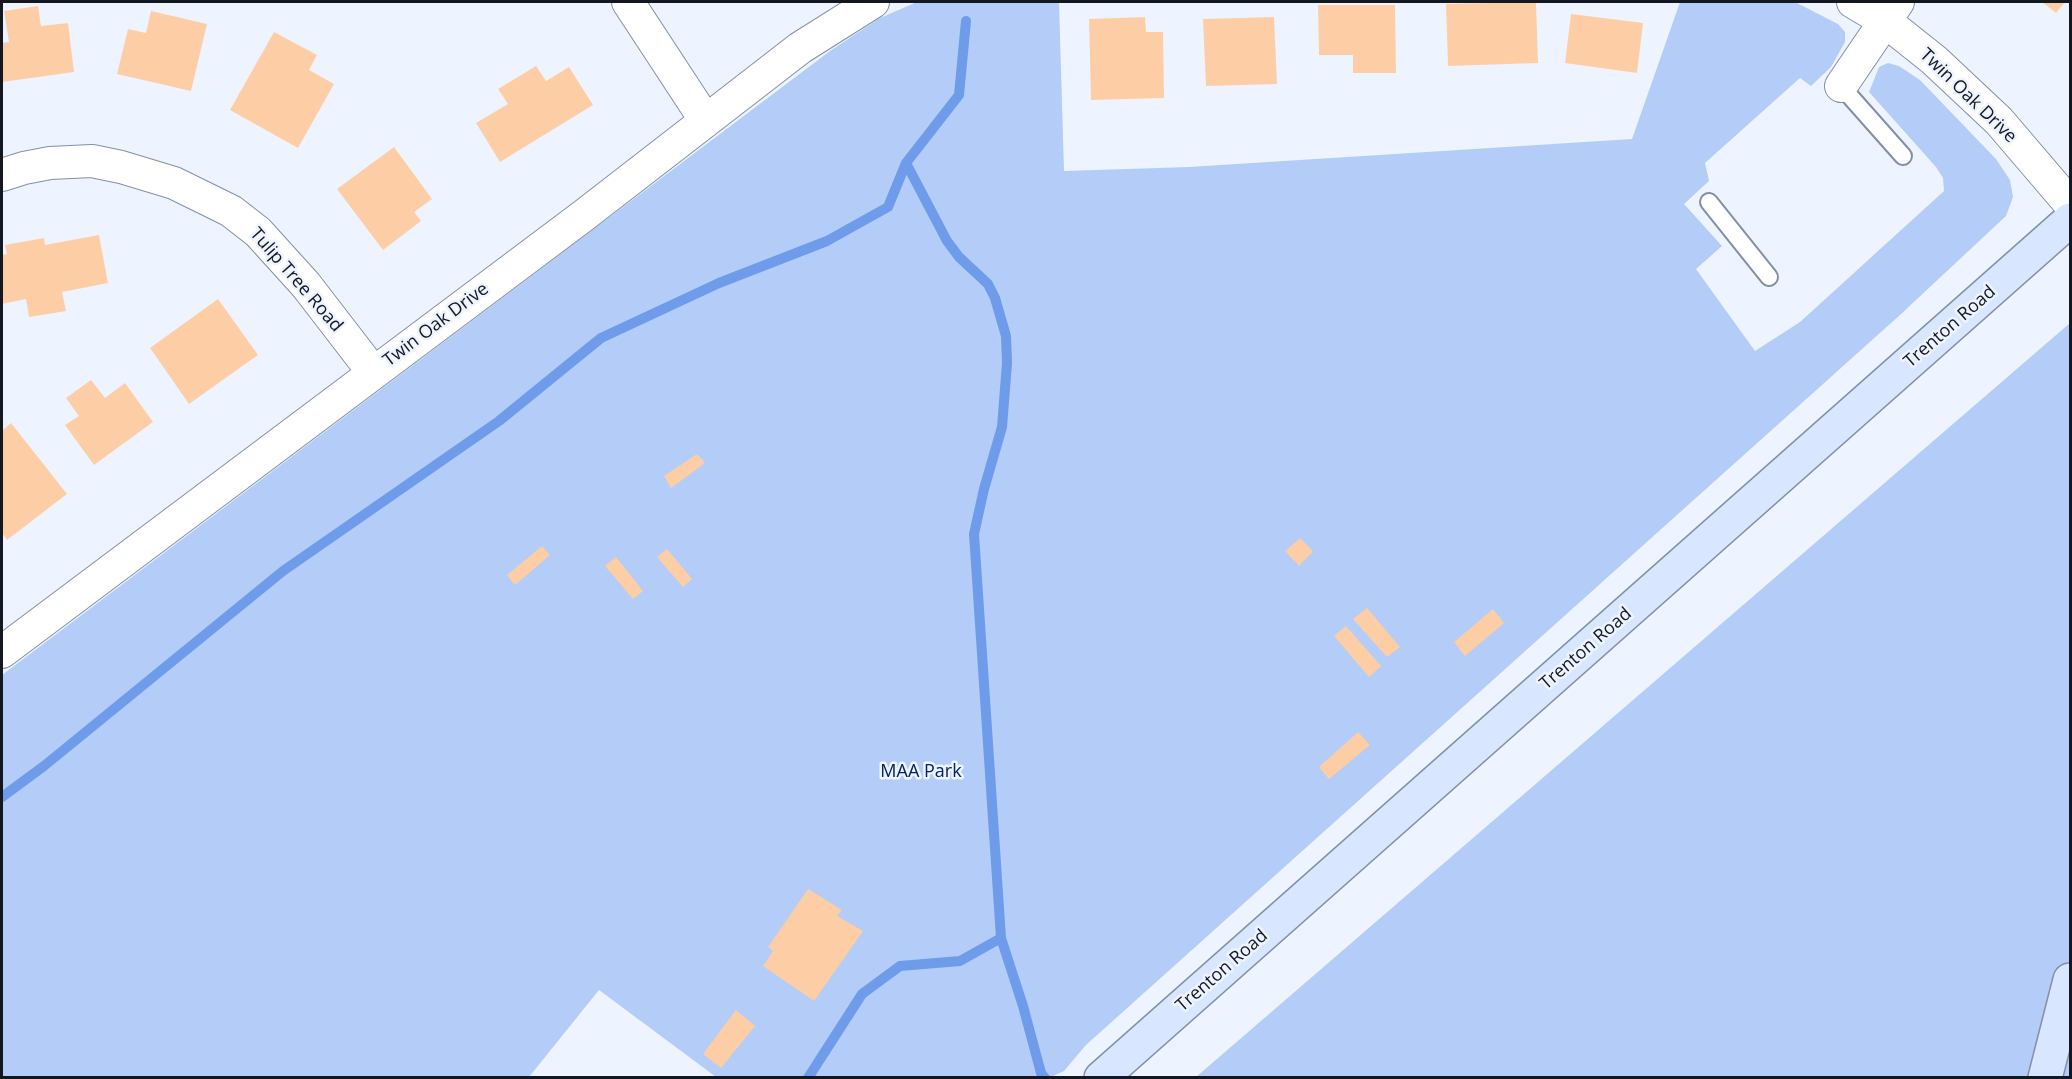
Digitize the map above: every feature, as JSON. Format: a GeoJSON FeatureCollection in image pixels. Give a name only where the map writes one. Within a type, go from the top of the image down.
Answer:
{"type":"FeatureCollection","features":[{"type":"Feature","properties":{"kind":"main road","name":"Trenton Road"},"geometry":{"type":"LineString","coordinates":[[1101,1077],[2070,220]]}},
{"type":"Feature","properties":{"kind":"main road"},"geometry":{"type":"LineString","coordinates":[[2045,1077],[2070,980]]}},
{"type":"Feature","properties":{"kind":"street"},"geometry":{"type":"LineString","coordinates":[[628,2],[706,121]]}},
{"type":"Feature","properties":{"kind":"street","name":"Twin Oak Drive"},"geometry":{"type":"LineString","coordinates":[[2,652],[583,216],[800,48],[873,2]]}},
{"type":"Feature","properties":{"kind":"street","name":"Twin Oak Drive"},"geometry":{"type":"LineString","coordinates":[[1853,2],[1892,11],[1934,60],[1999,122],[2070,204]]}},
{"type":"Feature","properties":{"kind":"street"},"geometry":{"type":"LineString","coordinates":[[1841,86],[1892,11]]}},
{"type":"Feature","properties":{"kind":"street","name":"Tulip Tree Road"},"geometry":{"type":"LineString","coordinates":[[2,175],[50,163],[92,161],[174,183],[231,211],[258,232],[306,285],[373,372]]}},
{"type":"Feature","properties":{"kind":"lane"},"geometry":{"type":"LineString","coordinates":[[1841,86],[1903,156]]}},
{"type":"Feature","properties":{"kind":"lane"},"geometry":{"type":"LineString","coordinates":[[1709,202],[1769,277]]}},
{"type":"Feature","properties":{"kind":"green space","name":"MAA Park"},"geometry":{"type":"Polygon","coordinates":[[[917,2],[1059,2],[1064,171],[1189,167],[1632,139],[1680,2],[1795,2],[1838,24],[1845,32],[1845,42],[1831,67],[1811,86],[1800,78],[1705,163],[1709,181],[1684,204],[1722,246],[1696,269],[1755,351],[1800,322],[1944,191],[1943,178],[1936,167],[1869,92],[1879,67],[1888,63],[1899,66],[1920,80],[1996,159],[2010,180],[2013,197],[2006,216],[1900,315],[1086,1045],[1064,1071],[1049,1078],[716,1077],[599,990],[529,1077],[2,1078],[2,675],[830,51],[880,18],[917,2]]]}},
{"type":"Feature","properties":{"kind":"green space"},"geometry":{"type":"Polygon","coordinates":[[[2070,323],[2070,1077],[1196,1077],[2070,323]]]}},
{"type":"Feature","properties":{"kind":"building"},"geometry":{"type":"Polygon","coordinates":[[[1536,2],[1538,63],[1448,66],[1446,4],[1536,2]]]}},
{"type":"Feature","properties":{"kind":"building"},"geometry":{"type":"Polygon","coordinates":[[[2042,2],[2065,2],[2056,13],[2042,2]]]}},
{"type":"Feature","properties":{"kind":"building"},"geometry":{"type":"Polygon","coordinates":[[[1318,5],[1395,5],[1396,73],[1353,73],[1353,55],[1319,55],[1318,5]]]}},
{"type":"Feature","properties":{"kind":"building"},"geometry":{"type":"Polygon","coordinates":[[[38,6],[41,26],[68,23],[74,72],[2,82],[2,43],[9,42],[4,11],[38,6]]]}},
{"type":"Feature","properties":{"kind":"building"},"geometry":{"type":"Polygon","coordinates":[[[151,11],[207,24],[191,91],[117,74],[128,29],[146,33],[151,11]]]}},
{"type":"Feature","properties":{"kind":"building"},"geometry":{"type":"Polygon","coordinates":[[[1571,14],[1643,23],[1637,73],[1565,63],[1571,14]]]}},
{"type":"Feature","properties":{"kind":"building"},"geometry":{"type":"Polygon","coordinates":[[[1145,17],[1146,32],[1163,32],[1164,98],[1091,100],[1089,19],[1145,17]]]}},
{"type":"Feature","properties":{"kind":"building"},"geometry":{"type":"Polygon","coordinates":[[[1274,17],[1277,84],[1206,86],[1203,19],[1274,17]]]}},
{"type":"Feature","properties":{"kind":"building"},"geometry":{"type":"Polygon","coordinates":[[[274,32],[317,55],[309,70],[334,84],[298,148],[230,110],[274,32]]]}},
{"type":"Feature","properties":{"kind":"building"},"geometry":{"type":"Polygon","coordinates":[[[536,66],[546,81],[569,67],[593,105],[500,162],[476,123],[508,104],[498,89],[536,66]]]}},
{"type":"Feature","properties":{"kind":"building"},"geometry":{"type":"Polygon","coordinates":[[[394,147],[432,199],[414,212],[421,221],[383,250],[337,189],[394,147]]]}},
{"type":"Feature","properties":{"kind":"building"},"geometry":{"type":"Polygon","coordinates":[[[99,235],[108,283],[62,292],[66,311],[29,317],[26,299],[2,304],[2,255],[7,254],[5,245],[44,238],[45,245],[99,235]]]}},
{"type":"Feature","properties":{"kind":"building"},"geometry":{"type":"Polygon","coordinates":[[[218,299],[258,355],[189,404],[150,348],[218,299]]]}},
{"type":"Feature","properties":{"kind":"building"},"geometry":{"type":"Polygon","coordinates":[[[91,380],[105,398],[125,383],[153,422],[94,465],[65,425],[79,416],[66,398],[91,380]]]}},
{"type":"Feature","properties":{"kind":"building"},"geometry":{"type":"Polygon","coordinates":[[[11,423],[67,494],[7,540],[2,533],[2,431],[11,423]]]}},
{"type":"Feature","properties":{"kind":"building"},"geometry":{"type":"Polygon","coordinates":[[[697,454],[705,463],[671,488],[664,476],[697,454]]]}},
{"type":"Feature","properties":{"kind":"building"},"geometry":{"type":"Polygon","coordinates":[[[1300,538],[1313,551],[1299,566],[1285,551],[1300,538]]]}},
{"type":"Feature","properties":{"kind":"building"},"geometry":{"type":"Polygon","coordinates":[[[542,546],[550,555],[515,585],[507,575],[542,546]]]}},
{"type":"Feature","properties":{"kind":"building"},"geometry":{"type":"Polygon","coordinates":[[[667,549],[692,579],[683,587],[657,557],[667,549]]]}},
{"type":"Feature","properties":{"kind":"building"},"geometry":{"type":"Polygon","coordinates":[[[616,557],[643,591],[633,599],[605,566],[616,557]]]}},
{"type":"Feature","properties":{"kind":"building"},"geometry":{"type":"Polygon","coordinates":[[[1367,608],[1400,647],[1387,657],[1353,619],[1367,608]]]}},
{"type":"Feature","properties":{"kind":"building"},"geometry":{"type":"Polygon","coordinates":[[[1493,609],[1504,623],[1465,656],[1454,642],[1493,609]]]}},
{"type":"Feature","properties":{"kind":"building"},"geometry":{"type":"Polygon","coordinates":[[[1346,626],[1381,666],[1369,677],[1334,636],[1346,626]]]}},
{"type":"Feature","properties":{"kind":"building"},"geometry":{"type":"Polygon","coordinates":[[[1358,732],[1370,745],[1329,779],[1319,767],[1358,732]]]}},
{"type":"Feature","properties":{"kind":"building"},"geometry":{"type":"Polygon","coordinates":[[[808,889],[842,910],[837,916],[863,931],[814,1001],[763,966],[773,951],[768,947],[808,889]]]}},
{"type":"Feature","properties":{"kind":"building"},"geometry":{"type":"Polygon","coordinates":[[[736,1010],[755,1026],[721,1068],[703,1054],[736,1010]]]}},
{"type":"Feature","properties":{"kind":"waterway"},"geometry":{"type":"LineString","coordinates":[[966,21],[959,95],[906,163],[947,241],[959,257],[988,284],[995,298],[1006,336],[1007,363],[1002,427],[974,534],[1001,938],[1041,1073],[1045,1078]]}},
{"type":"Feature","properties":{"kind":"waterway"},"geometry":{"type":"LineString","coordinates":[[2,797],[44,766],[283,571],[499,421],[601,338],[719,283],[827,241],[888,207],[906,163]]}},
{"type":"Feature","properties":{"kind":"waterway"},"geometry":{"type":"LineString","coordinates":[[808,1078],[862,994],[900,966],[960,961],[1001,938]]}}]}
